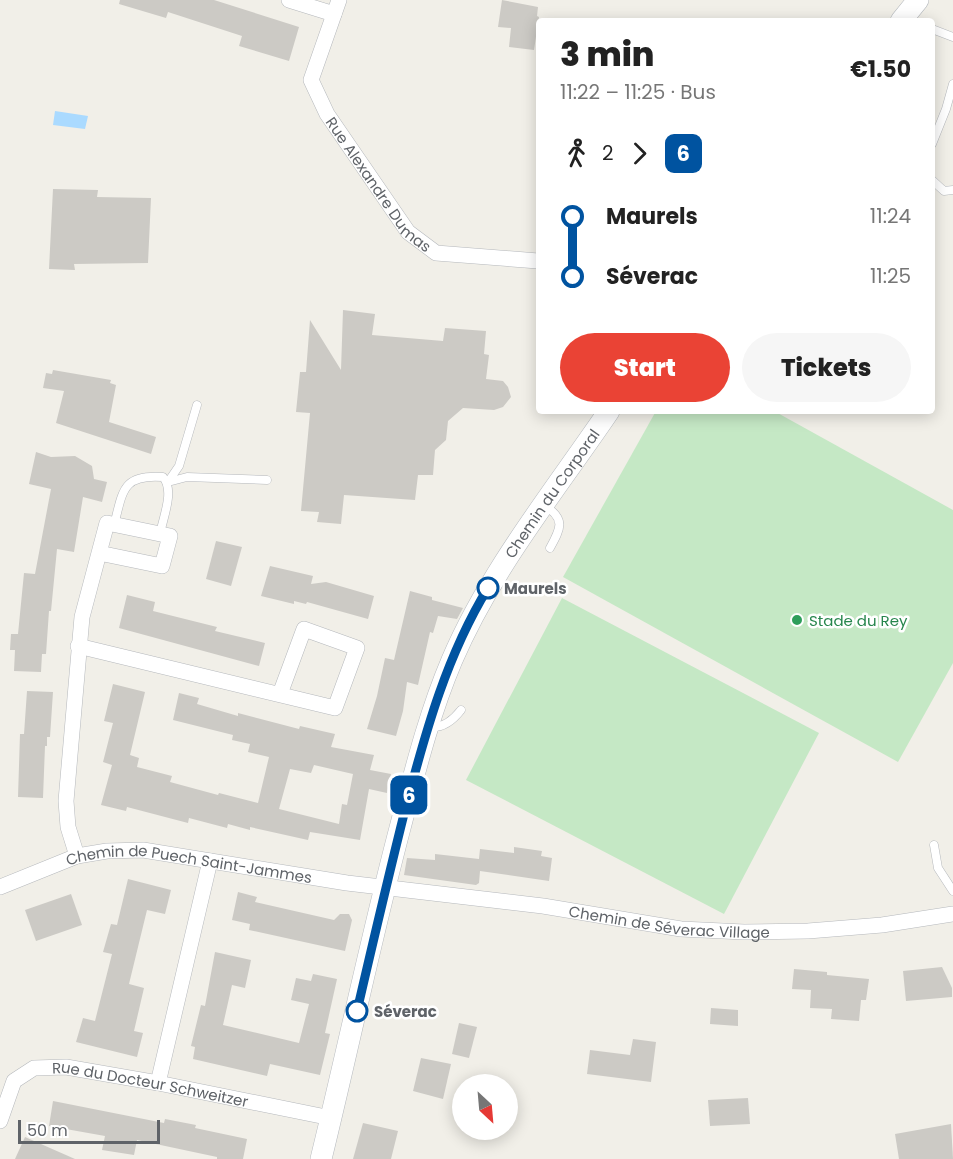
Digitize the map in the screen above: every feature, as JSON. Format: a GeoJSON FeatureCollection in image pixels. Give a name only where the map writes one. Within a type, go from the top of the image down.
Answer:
{"type":"FeatureCollection","features":[{"type":"Feature","properties":{"kind":"street","name":"Rue Alexandre Dumas"},"geometry":{"type":"LineString","coordinates":[[289,0],[336,7],[311,80],[327,114],[408,232],[436,254],[536,261]]}},
{"type":"Feature","properties":{"kind":"street"},"geometry":{"type":"LineString","coordinates":[[905,18],[918,0]]}},
{"type":"Feature","properties":{"kind":"street","name":"Chemin du Corporal"},"geometry":{"type":"LineString","coordinates":[[321,1159],[385,887],[427,726],[452,659],[483,595],[543,504],[607,414]]}},
{"type":"Feature","properties":{"kind":"street"},"geometry":{"type":"LineString","coordinates":[[77,856],[68,827],[66,801],[78,646],[82,617],[99,553],[107,523],[170,536],[162,566],[99,553]]}},
{"type":"Feature","properties":{"kind":"street"},"geometry":{"type":"LineString","coordinates":[[78,646],[335,708],[357,648],[304,629],[280,694]]}},
{"type":"Feature","properties":{"kind":"street","name":"Chemin de Puech Saint-Jammes"},"geometry":{"type":"LineString","coordinates":[[0,887],[77,856],[107,850],[143,850],[347,884],[385,887]]}},
{"type":"Feature","properties":{"kind":"street"},"geometry":{"type":"LineString","coordinates":[[158,1083],[210,861]]}},
{"type":"Feature","properties":{"kind":"street","name":"Chemin de Séverac Village"},"geometry":{"type":"LineString","coordinates":[[385,887],[543,906],[681,929],[744,932],[808,931],[882,925],[953,914]]}},
{"type":"Feature","properties":{"kind":"street","name":"Rue du Docteur Schweitzer"},"geometry":{"type":"LineString","coordinates":[[0,1121],[14,1081],[34,1068],[66,1067],[331,1118]]}},
{"type":"Feature","properties":{"kind":"lane"},"geometry":{"type":"LineString","coordinates":[[935,30],[953,37]]}},
{"type":"Feature","properties":{"kind":"lane"},"geometry":{"type":"LineString","coordinates":[[935,136],[953,84]]}},
{"type":"Feature","properties":{"kind":"lane"},"geometry":{"type":"LineString","coordinates":[[935,183],[945,191],[953,190]]}},
{"type":"Feature","properties":{"kind":"lane"},"geometry":{"type":"LineString","coordinates":[[168,482],[179,466],[197,405]]}},
{"type":"Feature","properties":{"kind":"lane"},"geometry":{"type":"LineString","coordinates":[[114,525],[124,489],[133,480],[146,475],[163,477],[168,482],[169,490],[159,534]]}},
{"type":"Feature","properties":{"kind":"lane"},"geometry":{"type":"LineString","coordinates":[[168,482],[187,477],[267,480]]}},
{"type":"Feature","properties":{"kind":"lane"},"geometry":{"type":"LineString","coordinates":[[543,504],[553,511],[560,521],[559,529],[550,548]]}},
{"type":"Feature","properties":{"kind":"lane"},"geometry":{"type":"LineString","coordinates":[[427,726],[439,727],[453,719],[461,710]]}},
{"type":"Feature","properties":{"kind":"lane"},"geometry":{"type":"LineString","coordinates":[[934,845],[938,868],[953,891]]}},
{"type":"Feature","properties":{"kind":"green space","name":"Stade du Rey"},"geometry":{"type":"Polygon","coordinates":[[[654,414],[779,414],[953,510],[953,663],[898,762],[563,577],[654,414]]]}},
{"type":"Feature","properties":{"kind":"green space"},"geometry":{"type":"Polygon","coordinates":[[[562,598],[819,733],[724,914],[466,780],[562,598]]]}},
{"type":"Feature","properties":{"kind":"water"},"geometry":{"type":"Polygon","coordinates":[[[55,111],[88,116],[85,129],[53,125],[55,111]]]}},
{"type":"Feature","properties":{"kind":"building"},"geometry":{"type":"Polygon","coordinates":[[[120,0],[214,0],[299,27],[289,61],[239,46],[242,36],[168,12],[166,18],[119,4],[120,0]]]}},
{"type":"Feature","properties":{"kind":"building"},"geometry":{"type":"Polygon","coordinates":[[[502,0],[538,7],[537,16],[539,17],[536,18],[534,50],[509,47],[511,28],[498,27],[502,0]]]}},
{"type":"Feature","properties":{"kind":"building"},"geometry":{"type":"Polygon","coordinates":[[[53,189],[98,190],[97,197],[151,198],[148,263],[74,264],[75,270],[49,269],[53,189]]]}},
{"type":"Feature","properties":{"kind":"building"},"geometry":{"type":"Polygon","coordinates":[[[343,310],[375,314],[372,335],[443,341],[445,328],[486,331],[484,354],[489,355],[486,379],[503,381],[511,397],[503,407],[494,410],[463,408],[448,421],[446,440],[435,450],[433,475],[418,475],[415,500],[344,495],[341,524],[317,522],[319,512],[301,511],[310,413],[296,412],[300,372],[306,372],[310,320],[341,370],[343,310]]]}},
{"type":"Feature","properties":{"kind":"building"},"geometry":{"type":"Polygon","coordinates":[[[53,370],[111,380],[110,383],[116,385],[109,422],[156,437],[151,454],[56,423],[64,391],[43,388],[46,373],[52,374],[53,370]]]}},
{"type":"Feature","properties":{"kind":"building"},"geometry":{"type":"Polygon","coordinates":[[[36,452],[51,457],[75,456],[92,466],[94,479],[107,482],[102,502],[83,497],[74,552],[57,549],[46,654],[42,654],[41,672],[14,671],[15,650],[10,650],[11,634],[18,634],[24,573],[35,574],[51,489],[29,484],[36,452]]]}},
{"type":"Feature","properties":{"kind":"building"},"geometry":{"type":"Polygon","coordinates":[[[216,541],[242,547],[231,586],[206,579],[216,541]]]}},
{"type":"Feature","properties":{"kind":"building"},"geometry":{"type":"Polygon","coordinates":[[[270,566],[313,576],[311,584],[326,582],[374,596],[368,619],[307,602],[306,604],[294,601],[294,604],[261,596],[270,566]]]}},
{"type":"Feature","properties":{"kind":"building"},"geometry":{"type":"Polygon","coordinates":[[[410,591],[432,597],[432,600],[463,608],[457,619],[438,616],[433,633],[430,632],[418,685],[407,682],[403,711],[396,736],[367,729],[385,658],[394,660],[410,591]]]}},
{"type":"Feature","properties":{"kind":"building"},"geometry":{"type":"Polygon","coordinates":[[[127,595],[155,602],[153,611],[217,627],[215,631],[265,643],[259,666],[119,628],[127,595]]]}},
{"type":"Feature","properties":{"kind":"building"},"geometry":{"type":"Polygon","coordinates":[[[113,684],[145,692],[130,755],[139,758],[137,767],[172,776],[170,782],[258,803],[269,757],[248,752],[250,744],[232,740],[233,735],[173,720],[179,693],[199,698],[197,704],[238,716],[238,713],[299,729],[300,726],[335,734],[331,747],[374,755],[370,770],[391,774],[387,793],[369,789],[360,840],[310,832],[308,840],[250,827],[250,830],[228,824],[227,828],[189,818],[188,823],[127,807],[126,811],[101,805],[112,765],[103,762],[113,723],[104,721],[113,684]],[[314,765],[311,773],[290,769],[279,809],[339,824],[342,804],[347,805],[353,774],[314,765]]]}},
{"type":"Feature","properties":{"kind":"building"},"geometry":{"type":"Polygon","coordinates":[[[27,691],[53,692],[50,737],[47,737],[47,746],[45,746],[43,798],[18,797],[20,734],[24,734],[27,691]]]}},
{"type":"Feature","properties":{"kind":"building"},"geometry":{"type":"Polygon","coordinates":[[[514,847],[542,851],[541,856],[552,858],[549,881],[480,871],[479,883],[476,885],[404,875],[407,858],[435,860],[435,854],[479,859],[480,849],[514,853],[514,847]]]}},
{"type":"Feature","properties":{"kind":"building"},"geometry":{"type":"Polygon","coordinates":[[[128,879],[171,890],[165,914],[147,910],[129,984],[144,988],[134,1031],[143,1033],[137,1057],[76,1042],[83,1018],[95,1021],[112,954],[103,952],[111,924],[117,925],[128,879]]]}},
{"type":"Feature","properties":{"kind":"building"},"geometry":{"type":"Polygon","coordinates":[[[238,892],[257,897],[255,902],[334,920],[340,914],[349,914],[352,920],[345,951],[249,930],[250,924],[232,920],[238,892]]]}},
{"type":"Feature","properties":{"kind":"building"},"geometry":{"type":"Polygon","coordinates":[[[71,894],[82,925],[36,941],[25,910],[71,894]]]}},
{"type":"Feature","properties":{"kind":"building"},"geometry":{"type":"Polygon","coordinates":[[[215,952],[251,960],[245,988],[232,985],[223,1025],[299,1043],[309,1004],[291,1000],[296,978],[311,981],[313,974],[337,979],[325,1033],[330,1034],[320,1075],[270,1064],[267,1076],[193,1059],[195,1047],[191,1046],[201,1005],[205,1006],[215,952]]]}},
{"type":"Feature","properties":{"kind":"building"},"geometry":{"type":"Polygon","coordinates":[[[942,967],[952,988],[952,997],[906,1001],[903,971],[942,967]]]}},
{"type":"Feature","properties":{"kind":"building"},"geometry":{"type":"Polygon","coordinates":[[[794,969],[869,979],[866,1000],[861,1000],[859,1021],[831,1019],[832,1009],[810,1008],[811,990],[792,989],[794,969]]]}},
{"type":"Feature","properties":{"kind":"building"},"geometry":{"type":"Polygon","coordinates":[[[711,1008],[738,1010],[738,1026],[710,1024],[711,1008]]]}},
{"type":"Feature","properties":{"kind":"building"},"geometry":{"type":"Polygon","coordinates":[[[459,1023],[477,1027],[469,1058],[452,1054],[459,1023]]]}},
{"type":"Feature","properties":{"kind":"building"},"geometry":{"type":"Polygon","coordinates":[[[633,1039],[656,1042],[651,1082],[587,1074],[590,1050],[630,1055],[633,1039]]]}},
{"type":"Feature","properties":{"kind":"building"},"geometry":{"type":"Polygon","coordinates":[[[421,1058],[451,1064],[443,1099],[413,1091],[421,1058]]]}},
{"type":"Feature","properties":{"kind":"building"},"geometry":{"type":"Polygon","coordinates":[[[748,1098],[750,1124],[710,1126],[708,1100],[748,1098]]]}},
{"type":"Feature","properties":{"kind":"building"},"geometry":{"type":"Polygon","coordinates":[[[53,1101],[164,1123],[165,1119],[196,1125],[195,1128],[247,1139],[243,1159],[217,1159],[217,1157],[137,1140],[134,1155],[102,1150],[105,1136],[49,1126],[53,1101]]]}},
{"type":"Feature","properties":{"kind":"building"},"geometry":{"type":"Polygon","coordinates":[[[363,1123],[398,1131],[391,1159],[353,1159],[363,1123]]]}},
{"type":"Feature","properties":{"kind":"building"},"geometry":{"type":"Polygon","coordinates":[[[951,1124],[953,1159],[899,1159],[895,1134],[951,1124]]]}},
{"type":"Feature","properties":{"kind":"building"},"geometry":{"type":"Polygon","coordinates":[[[25,1137],[75,1159],[15,1159],[25,1137]]]}},
{"type":"Feature","properties":{"kind":"bus line","name":"6"},"geometry":{"type":"LineString","coordinates":[[357,1011],[385,887],[427,726],[452,659],[488,588]]}},
{"type":"Feature","properties":{"kind":"place","name":"Maurels"},"geometry":{"type":"Point","coordinates":[488,588]}},
{"type":"Feature","properties":{"kind":"place","name":"Stade du Rey"},"geometry":{"type":"Point","coordinates":[797,620]}},
{"type":"Feature","properties":{"kind":"place","name":"Séverac"},"geometry":{"type":"Point","coordinates":[357,1011]}}]}
